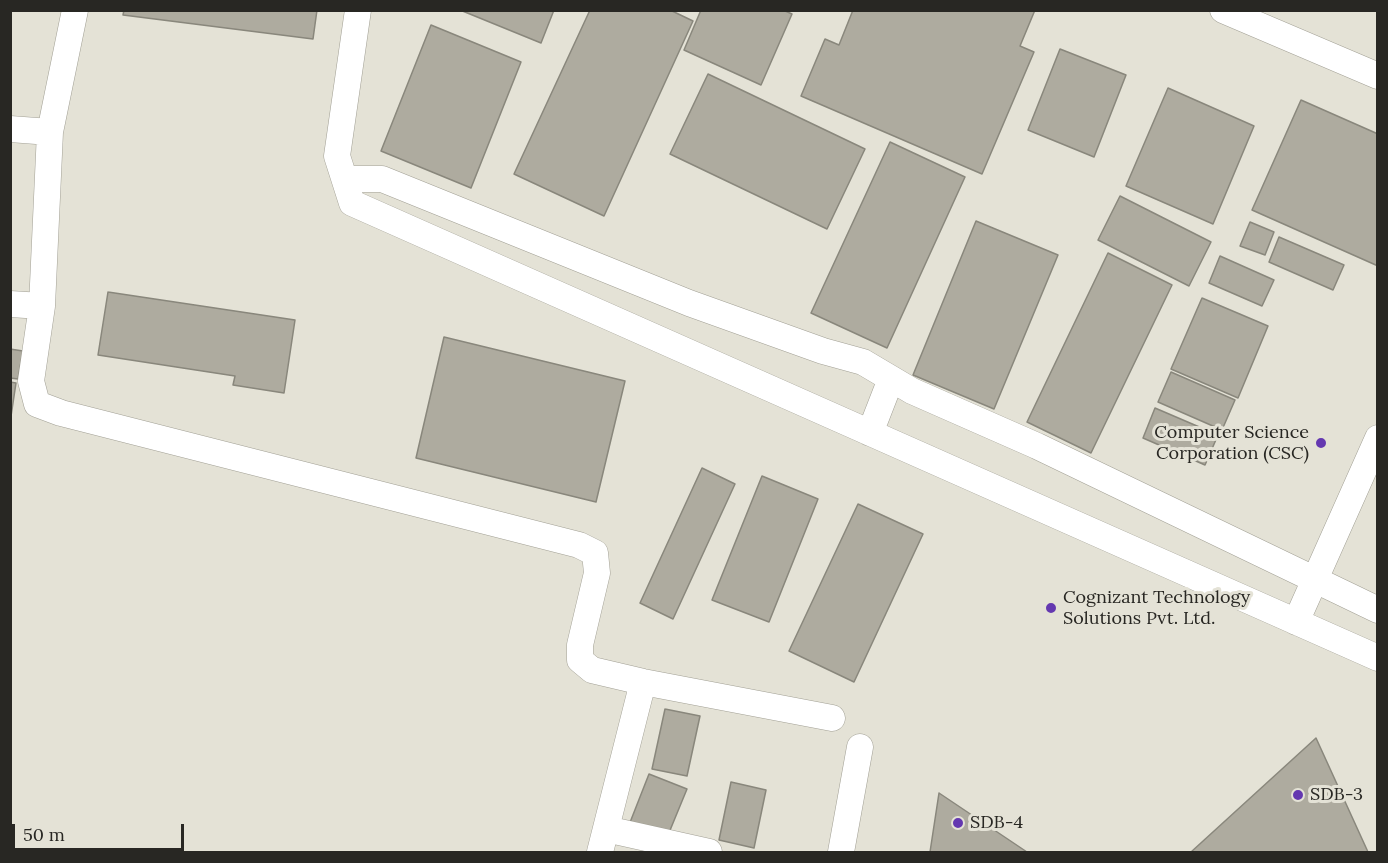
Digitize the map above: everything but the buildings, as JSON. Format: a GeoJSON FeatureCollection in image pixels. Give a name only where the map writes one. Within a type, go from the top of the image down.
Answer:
{"type":"FeatureCollection","features":[{"type":"Feature","properties":{"kind":"street"},"geometry":{"type":"LineString","coordinates":[[75,10],[50,132],[42,306],[31,381],[37,404],[579,545],[594,553],[597,573],[580,645],[580,660],[592,670],[832,718]]}},
{"type":"Feature","properties":{"kind":"street"},"geometry":{"type":"LineString","coordinates":[[358,10],[337,156],[352,203],[1377,658]]}},
{"type":"Feature","properties":{"kind":"street"},"geometry":{"type":"LineString","coordinates":[[1223,10],[1377,76]]}},
{"type":"Feature","properties":{"kind":"street"},"geometry":{"type":"LineString","coordinates":[[10,129],[50,132]]}},
{"type":"Feature","properties":{"kind":"street"},"geometry":{"type":"LineString","coordinates":[[345,178],[382,179],[689,303],[823,351],[863,362],[912,392],[1036,446],[1377,610]]}},
{"type":"Feature","properties":{"kind":"street"},"geometry":{"type":"LineString","coordinates":[[10,304],[42,306]]}},
{"type":"Feature","properties":{"kind":"street"},"geometry":{"type":"LineString","coordinates":[[870,433],[891,379]]}},
{"type":"Feature","properties":{"kind":"street"},"geometry":{"type":"LineString","coordinates":[[1296,622],[1377,438]]}},
{"type":"Feature","properties":{"kind":"street"},"geometry":{"type":"LineString","coordinates":[[643,682],[603,841],[709,852]]}},
{"type":"Feature","properties":{"kind":"street"},"geometry":{"type":"LineString","coordinates":[[841,852],[860,747]]}},
{"type":"Feature","properties":{"kind":"place","name":"Computer Science Corporation (CSC)"},"geometry":{"type":"Point","coordinates":[1321,443]}},
{"type":"Feature","properties":{"kind":"place","name":"Cognizant Technology Solutions Pvt. Ltd."},"geometry":{"type":"Point","coordinates":[1051,608]}},
{"type":"Feature","properties":{"kind":"place","name":"SDB-3"},"geometry":{"type":"Point","coordinates":[1298,795]}},
{"type":"Feature","properties":{"kind":"place","name":"SDB-4"},"geometry":{"type":"Point","coordinates":[958,823]}}]}
